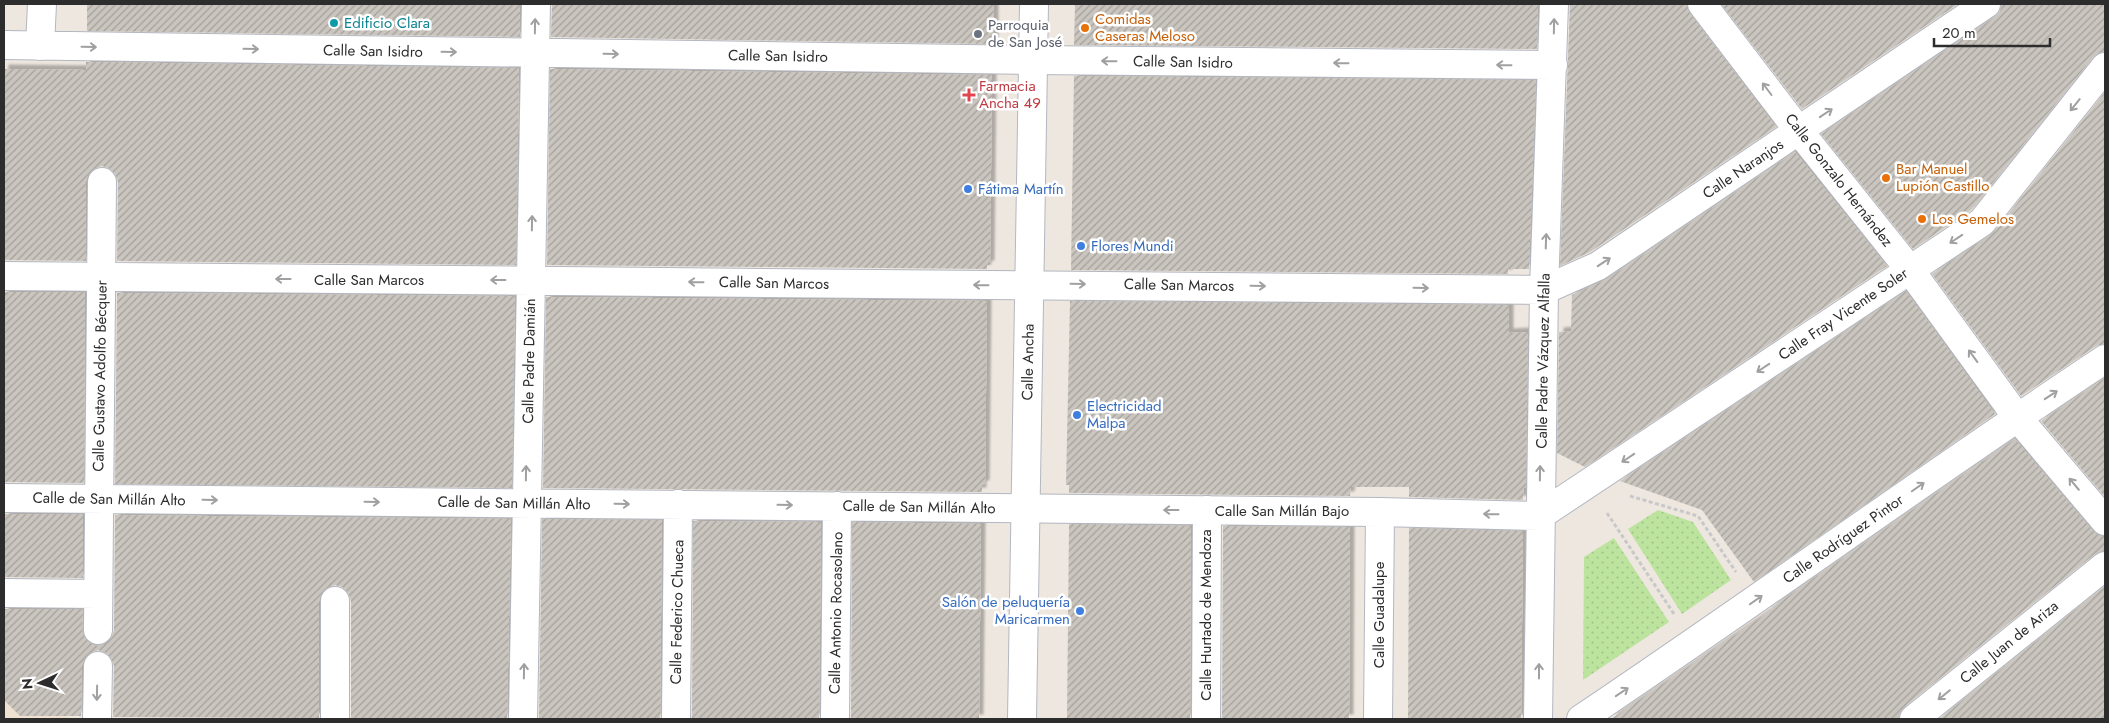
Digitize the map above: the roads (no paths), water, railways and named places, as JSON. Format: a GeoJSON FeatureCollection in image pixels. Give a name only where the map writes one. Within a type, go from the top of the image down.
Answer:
{"type":"FeatureCollection","features":[{"type":"Feature","properties":{"kind":"street"},"geometry":{"type":"LineString","coordinates":[[40,46],[42,4]]}},
{"type":"Feature","properties":{"kind":"street","name":"Calle Padre Damián"},"geometry":{"type":"LineString","coordinates":[[523,719],[536,4]]}},
{"type":"Feature","properties":{"kind":"street","name":"Calle Ancha"},"geometry":{"type":"LineString","coordinates":[[1022,719],[1034,4]]}},
{"type":"Feature","properties":{"kind":"street","name":"Calle Padre Vázquez Alfalla"},"geometry":{"type":"LineString","coordinates":[[1538,719],[1544,290],[1554,4]]}},
{"type":"Feature","properties":{"kind":"street","name":"Calle Gonzalo Hernández"},"geometry":{"type":"LineString","coordinates":[[1702,4],[1799,131],[1910,270],[2017,417],[2105,521]]}},
{"type":"Feature","properties":{"kind":"street","name":"Calle Naranjos"},"geometry":{"type":"LineString","coordinates":[[1544,290],[1598,266],[1986,4]]}},
{"type":"Feature","properties":{"kind":"street","name":"Calle San Isidro"},"geometry":{"type":"LineString","coordinates":[[4,45],[1033,60],[1553,65]]}},
{"type":"Feature","properties":{"kind":"street","name":"Calle Fray Vicente Soler"},"geometry":{"type":"LineString","coordinates":[[1540,516],[1982,222],[2105,67]]}},
{"type":"Feature","properties":{"kind":"street","name":"Calle Gustavo Adolfo Bécquer"},"geometry":{"type":"LineString","coordinates":[[98,630],[102,182]]}},
{"type":"Feature","properties":{"kind":"street","name":"Calle San Marcos"},"geometry":{"type":"LineString","coordinates":[[4,276],[1544,290]]}},
{"type":"Feature","properties":{"kind":"street","name":"Calle Rodríguez Pintor"},"geometry":{"type":"LineString","coordinates":[[1582,719],[1694,644],[2017,417],[2105,359]]}},
{"type":"Feature","properties":{"kind":"street","name":"Calle de San Millán Alto"},"geometry":{"type":"LineString","coordinates":[[4,498],[1025,508]]}},
{"type":"Feature","properties":{"kind":"street","name":"Calle Federico Chueca"},"geometry":{"type":"LineString","coordinates":[[676,719],[678,504]]}},
{"type":"Feature","properties":{"kind":"street","name":"Calle Antonio Rocasolano"},"geometry":{"type":"LineString","coordinates":[[835,719],[837,506]]}},
{"type":"Feature","properties":{"kind":"street","name":"Calle San Millán Bajo"},"geometry":{"type":"LineString","coordinates":[[1025,508],[1380,512],[1540,516]]}},
{"type":"Feature","properties":{"kind":"street","name":"Calle Hurtado de Mendoza"},"geometry":{"type":"LineString","coordinates":[[1206,719],[1207,510]]}},
{"type":"Feature","properties":{"kind":"street","name":"Calle Guadalupe"},"geometry":{"type":"LineString","coordinates":[[1378,719],[1380,512]]}},
{"type":"Feature","properties":{"kind":"street","name":"Calle Juan de Ariza"},"geometry":{"type":"LineString","coordinates":[[1914,719],[2105,566]]}},
{"type":"Feature","properties":{"kind":"street"},"geometry":{"type":"LineString","coordinates":[[4,593],[98,594]]}},
{"type":"Feature","properties":{"kind":"street"},"geometry":{"type":"LineString","coordinates":[[335,719],[336,601]]}},
{"type":"Feature","properties":{"kind":"street"},"geometry":{"type":"LineString","coordinates":[[97,719],[98,666]]}},
{"type":"Feature","properties":{"kind":"place","name":"Edificio Clara"},"geometry":{"type":"Point","coordinates":[334,23]}},
{"type":"Feature","properties":{"kind":"place","name":"Comidas Caseras Meloso"},"geometry":{"type":"Point","coordinates":[1085,28]}},
{"type":"Feature","properties":{"kind":"place","name":"Parroquia de San José"},"geometry":{"type":"Point","coordinates":[978,34]}},
{"type":"Feature","properties":{"kind":"place","name":"Farmacia Ancha 49"},"geometry":{"type":"Point","coordinates":[969,95]}},
{"type":"Feature","properties":{"kind":"place","name":"Bar Manuel Lupión Castillo"},"geometry":{"type":"Point","coordinates":[1886,178]}},
{"type":"Feature","properties":{"kind":"place","name":"Fátima Martín"},"geometry":{"type":"Point","coordinates":[968,189]}},
{"type":"Feature","properties":{"kind":"place","name":"Los Gemelos"},"geometry":{"type":"Point","coordinates":[1922,219]}},
{"type":"Feature","properties":{"kind":"place","name":"Flores Mundi"},"geometry":{"type":"Point","coordinates":[1081,246]}},
{"type":"Feature","properties":{"kind":"place","name":"Electricidad Malpa"},"geometry":{"type":"Point","coordinates":[1077,415]}},
{"type":"Feature","properties":{"kind":"place","name":"Salón de peluquería Maricarmen"},"geometry":{"type":"Point","coordinates":[1080,611]}}]}
